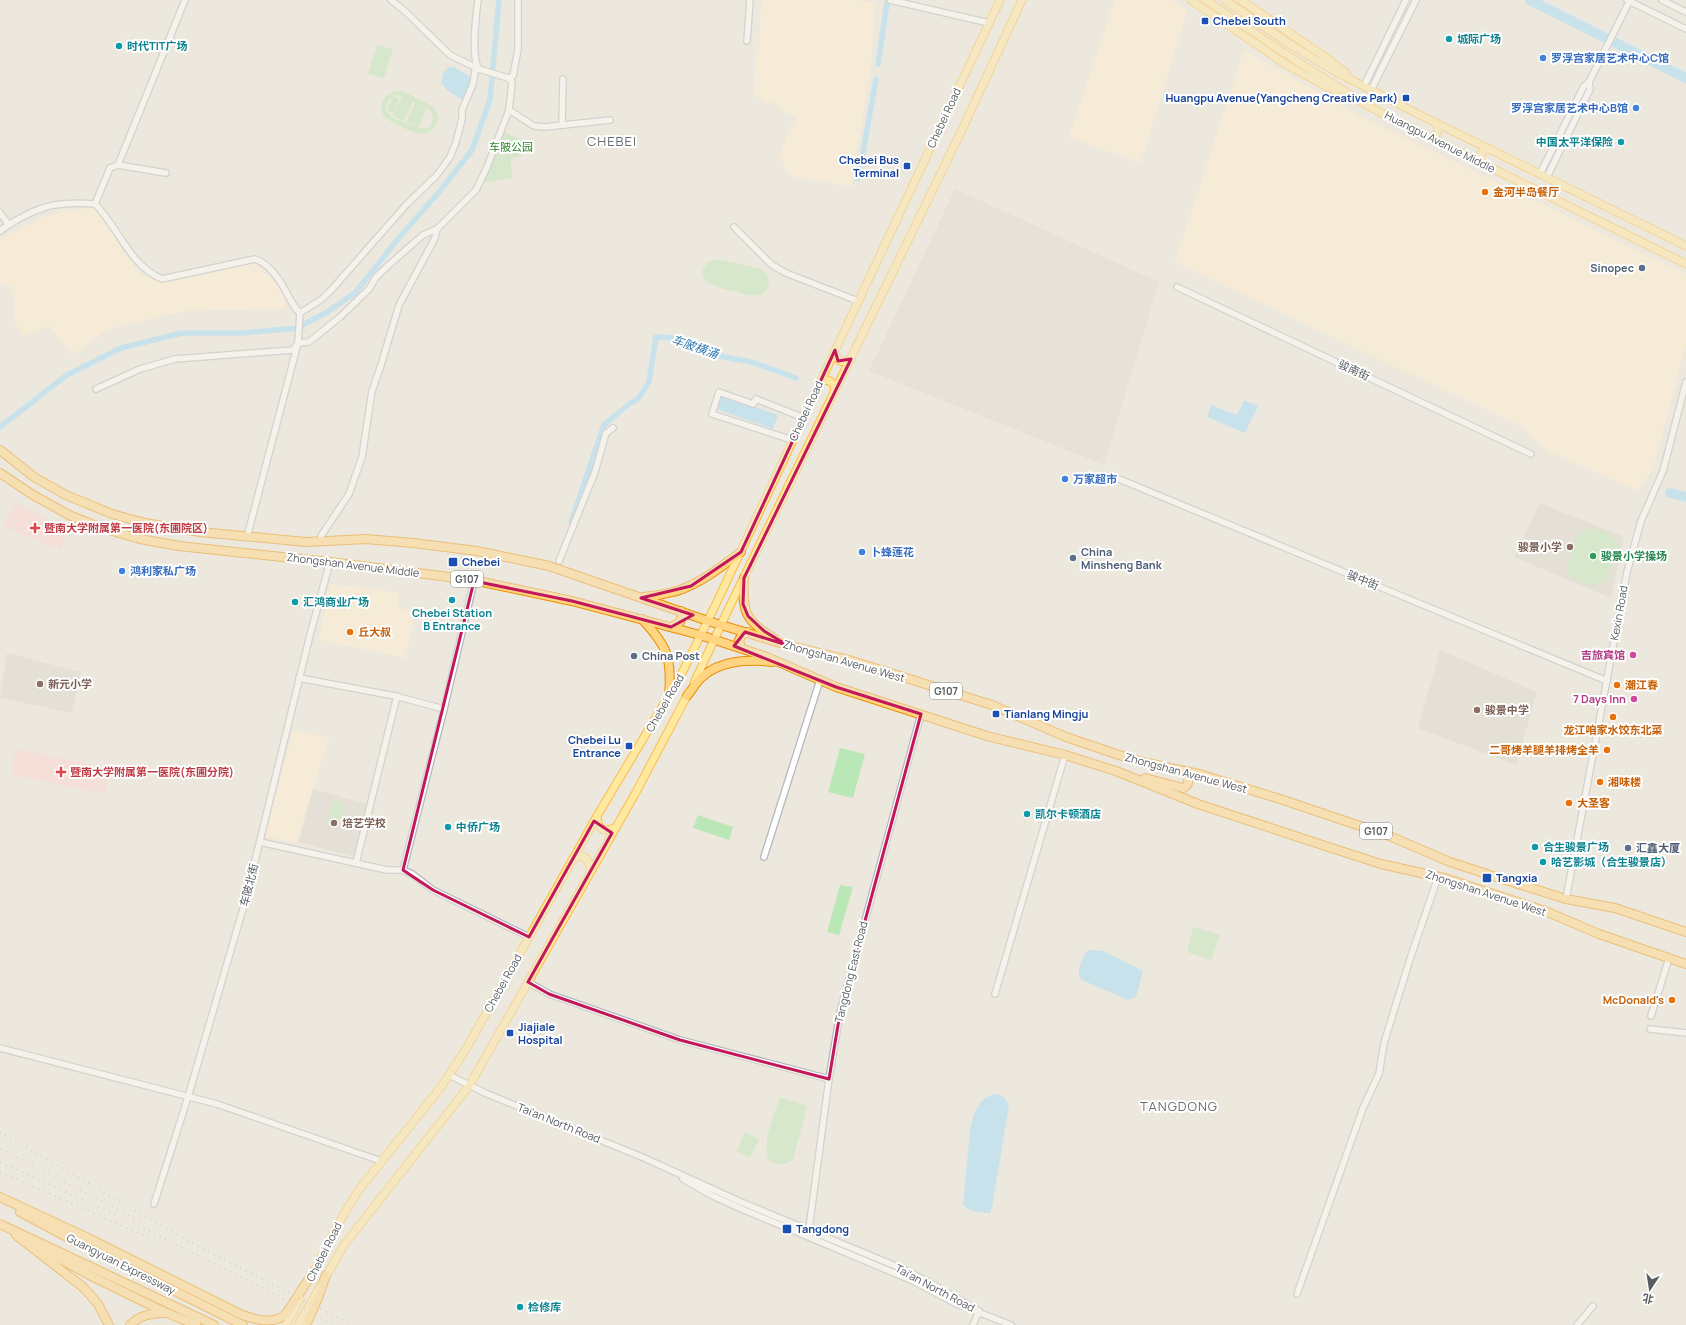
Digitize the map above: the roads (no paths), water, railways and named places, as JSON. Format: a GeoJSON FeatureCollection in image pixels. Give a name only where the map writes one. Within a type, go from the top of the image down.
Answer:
{"type":"FeatureCollection","features":[{"type":"Feature","properties":{"kind":"highway","name":"Zhongshan Avenue Middle"},"geometry":{"type":"LineString","coordinates":[[0,450],[24,470],[54,490],[112,514],[145,523],[168,528],[246,537],[321,542],[373,539],[435,545],[476,551],[549,566],[708,620]]}},
{"type":"Feature","properties":{"kind":"highway","name":"Zhongshan Avenue Middle"},"geometry":{"type":"LineString","coordinates":[[0,473],[32,496],[65,513],[122,535],[179,546],[330,562],[474,581],[572,601],[641,618],[715,639]]}},
{"type":"Feature","properties":{"kind":"highway"},"geometry":{"type":"LineString","coordinates":[[641,598],[677,591],[690,586],[703,579],[741,552]]}},
{"type":"Feature","properties":{"kind":"highway"},"geometry":{"type":"LineString","coordinates":[[744,578],[743,604],[748,616],[764,632],[787,645]]}},
{"type":"Feature","properties":{"kind":"highway"},"geometry":{"type":"LineString","coordinates":[[671,627],[680,622],[682,615],[681,611]]}},
{"type":"Feature","properties":{"kind":"highway"},"geometry":{"type":"LineString","coordinates":[[641,618],[660,639],[666,650],[670,662],[671,675],[669,696]]}},
{"type":"Feature","properties":{"kind":"highway","name":"Zhongshan Avenue West"},"geometry":{"type":"LineString","coordinates":[[708,620],[787,645],[844,658],[975,700],[1008,711],[1066,737],[1101,749],[1146,763],[1214,778],[1387,835],[1465,867],[1566,899],[1615,908],[1686,932]]}},
{"type":"Feature","properties":{"kind":"highway"},"geometry":{"type":"LineString","coordinates":[[741,648],[739,640],[742,635],[747,632]]}},
{"type":"Feature","properties":{"kind":"highway","name":"Zhongshan Avenue West"},"geometry":{"type":"LineString","coordinates":[[715,639],[789,666],[820,680],[921,714],[994,738],[1065,756],[1133,777],[1198,804],[1381,864],[1438,877],[1523,904],[1599,934],[1686,964]]}},
{"type":"Feature","properties":{"kind":"highway"},"geometry":{"type":"LineString","coordinates":[[687,696],[703,676],[723,665],[743,661],[758,661],[773,662],[789,666]]}},
{"type":"Feature","properties":{"kind":"highway"},"geometry":{"type":"LineString","coordinates":[[1133,777],[1155,780],[1183,788],[1187,786],[1189,780],[1187,775],[1182,771]]}},
{"type":"Feature","properties":{"kind":"highway"},"geometry":{"type":"LineString","coordinates":[[0,1197],[88,1238],[240,1314],[261,1321],[282,1325]]}},
{"type":"Feature","properties":{"kind":"highway","name":"Guangyuan Expressway"},"geometry":{"type":"LineString","coordinates":[[0,1201],[80,1244],[243,1325]]}},
{"type":"Feature","properties":{"kind":"highway"},"geometry":{"type":"LineString","coordinates":[[2,1225],[63,1261],[168,1313],[192,1320]]}},
{"type":"Feature","properties":{"kind":"highway"},"geometry":{"type":"LineString","coordinates":[[2,1225],[84,1288],[98,1304],[109,1325]]}},
{"type":"Feature","properties":{"kind":"highway","name":"Guangyuan Expressway"},"geometry":{"type":"LineString","coordinates":[[2,1225],[192,1320],[214,1325]]}},
{"type":"Feature","properties":{"kind":"highway"},"geometry":{"type":"LineString","coordinates":[[261,1321],[276,1321],[286,1314],[314,1271]]}},
{"type":"Feature","properties":{"kind":"highway"},"geometry":{"type":"LineString","coordinates":[[306,1325],[326,1275]]}},
{"type":"Feature","properties":{"kind":"highway"},"geometry":{"type":"LineString","coordinates":[[130,1325],[140,1317],[150,1314],[168,1313]]}},
{"type":"Feature","properties":{"kind":"main road","name":"Chebei Road"},"geometry":{"type":"LineString","coordinates":[[286,1325],[348,1205],[381,1161],[430,1101],[466,1049],[597,816],[689,661],[1000,0]]}},
{"type":"Feature","properties":{"kind":"main road","name":"Chebei Road"},"geometry":{"type":"LineString","coordinates":[[298,1325],[344,1245],[469,1086],[616,826],[687,696],[962,132],[1022,0]]}},
{"type":"Feature","properties":{"kind":"main road"},"geometry":{"type":"LineString","coordinates":[[1191,0],[1298,72],[1368,106]]}},
{"type":"Feature","properties":{"kind":"main road","name":"Huangpu Avenue Middle"},"geometry":{"type":"LineString","coordinates":[[1206,0],[1320,77],[1368,106],[1686,264]]}},
{"type":"Feature","properties":{"kind":"main road","name":"Huangpu Avenue Middle"},"geometry":{"type":"LineString","coordinates":[[1225,0],[1311,58],[1371,90],[1435,123],[1685,244]]}},
{"type":"Feature","properties":{"kind":"main road"},"geometry":{"type":"LineString","coordinates":[[1241,0],[1331,62],[1360,84]]}},
{"type":"Feature","properties":{"kind":"main road"},"geometry":{"type":"LineString","coordinates":[[1429,137],[1434,137],[1437,133],[1438,127],[1435,123]]}},
{"type":"Feature","properties":{"kind":"main road"},"geometry":{"type":"LineString","coordinates":[[1484,164],[1480,159],[1481,154],[1485,150],[1491,149]]}},
{"type":"Feature","properties":{"kind":"main road"},"geometry":{"type":"LineString","coordinates":[[835,350],[836,357],[840,361],[845,362],[851,359]]}},
{"type":"Feature","properties":{"kind":"main road"},"geometry":{"type":"LineString","coordinates":[[819,384],[824,380],[830,381],[834,385],[835,392]]}},
{"type":"Feature","properties":{"kind":"main road"},"geometry":{"type":"LineString","coordinates":[[597,816],[601,829],[609,830],[616,826]]}},
{"type":"Feature","properties":{"kind":"main road"},"geometry":{"type":"LineString","coordinates":[[572,860],[580,856],[586,858],[590,866],[590,872]]}},
{"type":"Feature","properties":{"kind":"street"},"geometry":{"type":"LineString","coordinates":[[118,165],[185,0]]}},
{"type":"Feature","properties":{"kind":"street"},"geometry":{"type":"LineString","coordinates":[[96,389],[140,369],[175,359],[293,350],[298,343],[309,342],[340,317],[369,289],[376,277],[391,263],[423,235],[438,229],[476,190],[487,167],[508,110],[512,82],[508,78],[478,69],[450,55],[407,13],[391,0]]}},
{"type":"Feature","properties":{"kind":"street"},"geometry":{"type":"LineString","coordinates":[[478,0],[475,65],[478,69]]}},
{"type":"Feature","properties":{"kind":"street"},"geometry":{"type":"LineString","coordinates":[[508,78],[513,76],[518,49],[518,0]]}},
{"type":"Feature","properties":{"kind":"street"},"geometry":{"type":"LineString","coordinates":[[747,41],[750,0]]}},
{"type":"Feature","properties":{"kind":"street"},"geometry":{"type":"LineString","coordinates":[[890,0],[989,23]]}},
{"type":"Feature","properties":{"kind":"street"},"geometry":{"type":"LineString","coordinates":[[1360,84],[1406,0]]}},
{"type":"Feature","properties":{"kind":"street"},"geometry":{"type":"LineString","coordinates":[[1371,90],[1416,0]]}},
{"type":"Feature","properties":{"kind":"street"},"geometry":{"type":"LineString","coordinates":[[1544,175],[1590,89],[1590,82],[1629,0],[1686,29]]}},
{"type":"Feature","properties":{"kind":"street"},"geometry":{"type":"LineString","coordinates":[[1662,0],[1686,12]]}},
{"type":"Feature","properties":{"kind":"street"},"geometry":{"type":"LineString","coordinates":[[300,313],[322,299],[333,288],[399,213],[437,175],[446,163],[456,142],[462,119],[462,110],[470,94],[475,71],[478,69]]}},
{"type":"Feature","properties":{"kind":"street"},"geometry":{"type":"LineString","coordinates":[[562,125],[563,80]]}},
{"type":"Feature","properties":{"kind":"street"},"geometry":{"type":"LineString","coordinates":[[508,110],[534,126],[545,127],[610,120]]}},
{"type":"Feature","properties":{"kind":"street"},"geometry":{"type":"LineString","coordinates":[[95,204],[110,168],[118,165],[166,173]]}},
{"type":"Feature","properties":{"kind":"street"},"geometry":{"type":"LineString","coordinates":[[95,204],[110,222],[125,247],[153,275],[162,279],[255,259],[261,261],[272,271],[285,289],[296,310],[300,313]]}},
{"type":"Feature","properties":{"kind":"street"},"geometry":{"type":"LineString","coordinates":[[0,231],[35,212],[55,205],[95,204]]}},
{"type":"Feature","properties":{"kind":"street"},"geometry":{"type":"LineString","coordinates":[[0,213],[9,225]]}},
{"type":"Feature","properties":{"kind":"street"},"geometry":{"type":"LineString","coordinates":[[734,227],[772,265],[786,273],[858,301]]}},
{"type":"Feature","properties":{"kind":"street"},"geometry":{"type":"LineString","coordinates":[[321,542],[321,536],[349,494],[362,456],[372,391],[399,305],[435,238],[438,229]]}},
{"type":"Feature","properties":{"kind":"street","name":"骏南街"},"geometry":{"type":"LineString","coordinates":[[1177,287],[1531,454]]}},
{"type":"Feature","properties":{"kind":"street"},"geometry":{"type":"LineString","coordinates":[[246,537],[298,343],[300,313]]}},
{"type":"Feature","properties":{"kind":"street","name":"Kexin Road"},"geometry":{"type":"LineString","coordinates":[[1566,899],[1632,552],[1644,511],[1663,470],[1686,382]]}},
{"type":"Feature","properties":{"kind":"street"},"geometry":{"type":"LineString","coordinates":[[789,439],[712,414],[719,392],[753,404],[756,399],[799,416]]}},
{"type":"Feature","properties":{"kind":"street"},"geometry":{"type":"LineString","coordinates":[[559,561],[595,472],[606,433],[613,428]]}},
{"type":"Feature","properties":{"kind":"street","name":"骏中街"},"geometry":{"type":"LineString","coordinates":[[1119,479],[1607,681]]}},
{"type":"Feature","properties":{"kind":"street","name":"车陂北街"},"geometry":{"type":"LineString","coordinates":[[154,1204],[188,1097],[246,902],[299,678],[330,562]]}},
{"type":"Feature","properties":{"kind":"street"},"geometry":{"type":"LineString","coordinates":[[403,870],[444,709],[474,581]]}},
{"type":"Feature","properties":{"kind":"street"},"geometry":{"type":"LineString","coordinates":[[299,678],[398,696],[444,709]]}},
{"type":"Feature","properties":{"kind":"street"},"geometry":{"type":"LineString","coordinates":[[764,857],[820,680]]}},
{"type":"Feature","properties":{"kind":"street"},"geometry":{"type":"LineString","coordinates":[[356,863],[398,696]]}},
{"type":"Feature","properties":{"kind":"street","name":"Tangdong East Road"},"geometry":{"type":"LineString","coordinates":[[808,1236],[829,1079],[840,1013],[921,714]]}},
{"type":"Feature","properties":{"kind":"street"},"geometry":{"type":"LineString","coordinates":[[995,994],[1065,756]]}},
{"type":"Feature","properties":{"kind":"street"},"geometry":{"type":"LineString","coordinates":[[260,842],[387,870],[403,870],[412,874],[433,890],[529,937]]}},
{"type":"Feature","properties":{"kind":"street"},"geometry":{"type":"LineString","coordinates":[[1297,1294],[1363,1108],[1378,1074],[1386,1036],[1438,877]]}},
{"type":"Feature","properties":{"kind":"street"},"geometry":{"type":"LineString","coordinates":[[1651,1016],[1668,958]]}},
{"type":"Feature","properties":{"kind":"street"},"geometry":{"type":"LineString","coordinates":[[528,982],[549,994],[680,1040],[829,1079]]}},
{"type":"Feature","properties":{"kind":"street"},"geometry":{"type":"LineString","coordinates":[[1650,1029],[1686,1033]]}},
{"type":"Feature","properties":{"kind":"street"},"geometry":{"type":"LineString","coordinates":[[0,1048],[217,1104],[381,1161]]}},
{"type":"Feature","properties":{"kind":"street","name":"Tai'an North Road"},"geometry":{"type":"LineString","coordinates":[[449,1075],[469,1086],[670,1169],[735,1199],[914,1275],[979,1312]]}},
{"type":"Feature","properties":{"kind":"street","name":"Tai'an North Road"},"geometry":{"type":"LineString","coordinates":[[670,1169],[713,1196],[911,1280],[955,1303],[979,1312]]}},
{"type":"Feature","properties":{"kind":"street"},"geometry":{"type":"LineString","coordinates":[[1577,1325],[1593,1306]]}},
{"type":"Feature","properties":{"kind":"street"},"geometry":{"type":"LineString","coordinates":[[973,1325],[979,1312],[1011,1325]]}},
{"type":"Feature","properties":{"kind":"water"},"geometry":{"type":"Polygon","coordinates":[[[452,66],[471,77],[471,85],[464,101],[447,90],[441,83],[444,70],[447,71],[447,67],[452,68],[452,66]]]}},
{"type":"Feature","properties":{"kind":"water"},"geometry":{"type":"Polygon","coordinates":[[[721,395],[778,415],[773,429],[716,409],[721,395]]]}},
{"type":"Feature","properties":{"kind":"water"},"geometry":{"type":"Polygon","coordinates":[[[1244,400],[1258,406],[1245,433],[1207,417],[1211,405],[1237,415],[1244,400]]]}},
{"type":"Feature","properties":{"kind":"water"},"geometry":{"type":"Polygon","coordinates":[[[1090,950],[1103,951],[1143,971],[1136,997],[1128,1000],[1082,980],[1079,973],[1080,966],[1086,952],[1090,950]]]}},
{"type":"Feature","properties":{"kind":"water"},"geometry":{"type":"Polygon","coordinates":[[[995,1094],[1003,1096],[1009,1105],[992,1207],[990,1213],[972,1211],[963,1205],[972,1120],[977,1108],[984,1099],[995,1094]]]}},
{"type":"Feature","properties":{"kind":"waterway"},"geometry":{"type":"LineString","coordinates":[[0,427],[67,375],[121,348],[182,333],[243,333],[297,328],[327,312],[355,293],[472,150],[490,100],[499,0]]}},
{"type":"Feature","properties":{"kind":"waterway"},"geometry":{"type":"LineString","coordinates":[[1530,0],[1686,78]]}},
{"type":"Feature","properties":{"kind":"waterway","name":"车陂横涌"},"geometry":{"type":"LineString","coordinates":[[878,64],[887,3]]}},
{"type":"Feature","properties":{"kind":"waterway","name":"车陂横涌"},"geometry":{"type":"LineString","coordinates":[[858,179],[876,80]]}},
{"type":"Feature","properties":{"kind":"waterway","name":"车陂横涌"},"geometry":{"type":"LineString","coordinates":[[571,522],[604,425],[629,404],[638,399],[649,382],[656,337],[672,338],[708,354],[752,362],[796,378]]}},
{"type":"Feature","properties":{"kind":"waterway"},"geometry":{"type":"LineString","coordinates":[[1670,493],[1686,497]]}},
{"type":"Feature","properties":{"kind":"railway"},"geometry":{"type":"LineString","coordinates":[[0,1132],[186,1240],[352,1325]]}},
{"type":"Feature","properties":{"kind":"railway"},"geometry":{"type":"LineString","coordinates":[[0,1149],[142,1222]]}},
{"type":"Feature","properties":{"kind":"railway"},"geometry":{"type":"LineString","coordinates":[[0,1162],[118,1216]]}},
{"type":"Feature","properties":{"kind":"railway"},"geometry":{"type":"LineString","coordinates":[[0,1172],[156,1241]]}},
{"type":"Feature","properties":{"kind":"railway"},"geometry":{"type":"LineString","coordinates":[[133,1223],[335,1325]]}},
{"type":"Feature","properties":{"kind":"place","name":"Chebei South"},"geometry":{"type":"Point","coordinates":[1205,21]}},
{"type":"Feature","properties":{"kind":"place","name":"城际广场"},"geometry":{"type":"Point","coordinates":[1449,39]}},
{"type":"Feature","properties":{"kind":"place","name":"时代TIT广场"},"geometry":{"type":"Point","coordinates":[119,46]}},
{"type":"Feature","properties":{"kind":"place","name":"罗浮宫家居艺术中心C馆"},"geometry":{"type":"Point","coordinates":[1543,58]}},
{"type":"Feature","properties":{"kind":"place","name":"Huangpu Avenue(Yangcheng Creative Park)"},"geometry":{"type":"Point","coordinates":[1406,98]}},
{"type":"Feature","properties":{"kind":"place","name":"罗浮宫家居艺术中心B馆"},"geometry":{"type":"Point","coordinates":[1636,108]}},
{"type":"Feature","properties":{"kind":"place","name":"中国太平洋保险"},"geometry":{"type":"Point","coordinates":[1621,142]}},
{"type":"Feature","properties":{"kind":"place","name":"Chebei Bus Terminal"},"geometry":{"type":"Point","coordinates":[907,166]}},
{"type":"Feature","properties":{"kind":"place","name":"金河半岛餐厅"},"geometry":{"type":"Point","coordinates":[1485,192]}},
{"type":"Feature","properties":{"kind":"place","name":"Sinopec"},"geometry":{"type":"Point","coordinates":[1642,268]}},
{"type":"Feature","properties":{"kind":"place","name":"万家超市"},"geometry":{"type":"Point","coordinates":[1065,479]}},
{"type":"Feature","properties":{"kind":"place","name":"暨南大学附属第一医院(东圃院区)"},"geometry":{"type":"Point","coordinates":[35,528]}},
{"type":"Feature","properties":{"kind":"place","name":"骏景小学"},"geometry":{"type":"Point","coordinates":[1570,547]}},
{"type":"Feature","properties":{"kind":"place","name":"卜蜂莲花"},"geometry":{"type":"Point","coordinates":[862,552]}},
{"type":"Feature","properties":{"kind":"place","name":"骏景小学操场"},"geometry":{"type":"Point","coordinates":[1593,556]}},
{"type":"Feature","properties":{"kind":"place","name":"China Minsheng Bank"},"geometry":{"type":"Point","coordinates":[1073,558]}},
{"type":"Feature","properties":{"kind":"place","name":"Chebei"},"geometry":{"type":"Point","coordinates":[453,562]}},
{"type":"Feature","properties":{"kind":"place","name":"鸿利家私广场"},"geometry":{"type":"Point","coordinates":[122,571]}},
{"type":"Feature","properties":{"kind":"place","name":"Chebei Station B Entrance"},"geometry":{"type":"Point","coordinates":[452,600]}},
{"type":"Feature","properties":{"kind":"place","name":"汇鸿商业广场"},"geometry":{"type":"Point","coordinates":[295,602]}},
{"type":"Feature","properties":{"kind":"place","name":"丘大叔"},"geometry":{"type":"Point","coordinates":[350,632]}},
{"type":"Feature","properties":{"kind":"place","name":"吉旅宾馆"},"geometry":{"type":"Point","coordinates":[1633,655]}},
{"type":"Feature","properties":{"kind":"place","name":"China Post"},"geometry":{"type":"Point","coordinates":[634,656]}},
{"type":"Feature","properties":{"kind":"place","name":"新元小学"},"geometry":{"type":"Point","coordinates":[40,684]}},
{"type":"Feature","properties":{"kind":"place","name":"潮江春"},"geometry":{"type":"Point","coordinates":[1617,685]}},
{"type":"Feature","properties":{"kind":"place","name":"7 Days Inn"},"geometry":{"type":"Point","coordinates":[1634,699]}},
{"type":"Feature","properties":{"kind":"place","name":"骏景中学"},"geometry":{"type":"Point","coordinates":[1477,710]}},
{"type":"Feature","properties":{"kind":"place","name":"Tianlang Mingju"},"geometry":{"type":"Point","coordinates":[996,714]}},
{"type":"Feature","properties":{"kind":"place","name":"龙江咱家水饺东北菜"},"geometry":{"type":"Point","coordinates":[1613,717]}},
{"type":"Feature","properties":{"kind":"place","name":"Chebei Lu Entrance"},"geometry":{"type":"Point","coordinates":[629,746]}},
{"type":"Feature","properties":{"kind":"place","name":"二哥烤羊腿羊排烤全羊"},"geometry":{"type":"Point","coordinates":[1607,750]}},
{"type":"Feature","properties":{"kind":"place","name":"暨南大学附属第一医院(东圃分院)"},"geometry":{"type":"Point","coordinates":[61,772]}},
{"type":"Feature","properties":{"kind":"place","name":"湘味楼"},"geometry":{"type":"Point","coordinates":[1600,782]}},
{"type":"Feature","properties":{"kind":"place","name":"大圣客"},"geometry":{"type":"Point","coordinates":[1569,803]}},
{"type":"Feature","properties":{"kind":"place","name":"凯尔卡顿酒店"},"geometry":{"type":"Point","coordinates":[1027,814]}},
{"type":"Feature","properties":{"kind":"place","name":"培艺学校"},"geometry":{"type":"Point","coordinates":[334,823]}},
{"type":"Feature","properties":{"kind":"place","name":"中侨广场"},"geometry":{"type":"Point","coordinates":[448,827]}},
{"type":"Feature","properties":{"kind":"place","name":"合生骏景广场"},"geometry":{"type":"Point","coordinates":[1535,847]}},
{"type":"Feature","properties":{"kind":"place","name":"汇鑫大厦"},"geometry":{"type":"Point","coordinates":[1628,848]}},
{"type":"Feature","properties":{"kind":"place","name":"哈艺影城（合生骏景店）"},"geometry":{"type":"Point","coordinates":[1543,862]}},
{"type":"Feature","properties":{"kind":"place","name":"Tangxia"},"geometry":{"type":"Point","coordinates":[1487,878]}},
{"type":"Feature","properties":{"kind":"place","name":"McDonald's"},"geometry":{"type":"Point","coordinates":[1672,1000]}},
{"type":"Feature","properties":{"kind":"place","name":"Jiajiale Hospital"},"geometry":{"type":"Point","coordinates":[510,1033]}},
{"type":"Feature","properties":{"kind":"place","name":"Tangdong"},"geometry":{"type":"Point","coordinates":[787,1229]}},
{"type":"Feature","properties":{"kind":"place","name":"检修库"},"geometry":{"type":"Point","coordinates":[520,1307]}},
{"type":"Feature","properties":{"kind":"district","name":"CHEBEI"},"geometry":{"type":"Point","coordinates":[612,141]}},
{"type":"Feature","properties":{"kind":"district","name":"TANGDONG"},"geometry":{"type":"Point","coordinates":[1179,1106]}},
{"type":"Feature","properties":{"kind":"park label","name":"车陂公园"},"geometry":{"type":"Point","coordinates":[511,147]}}]}
